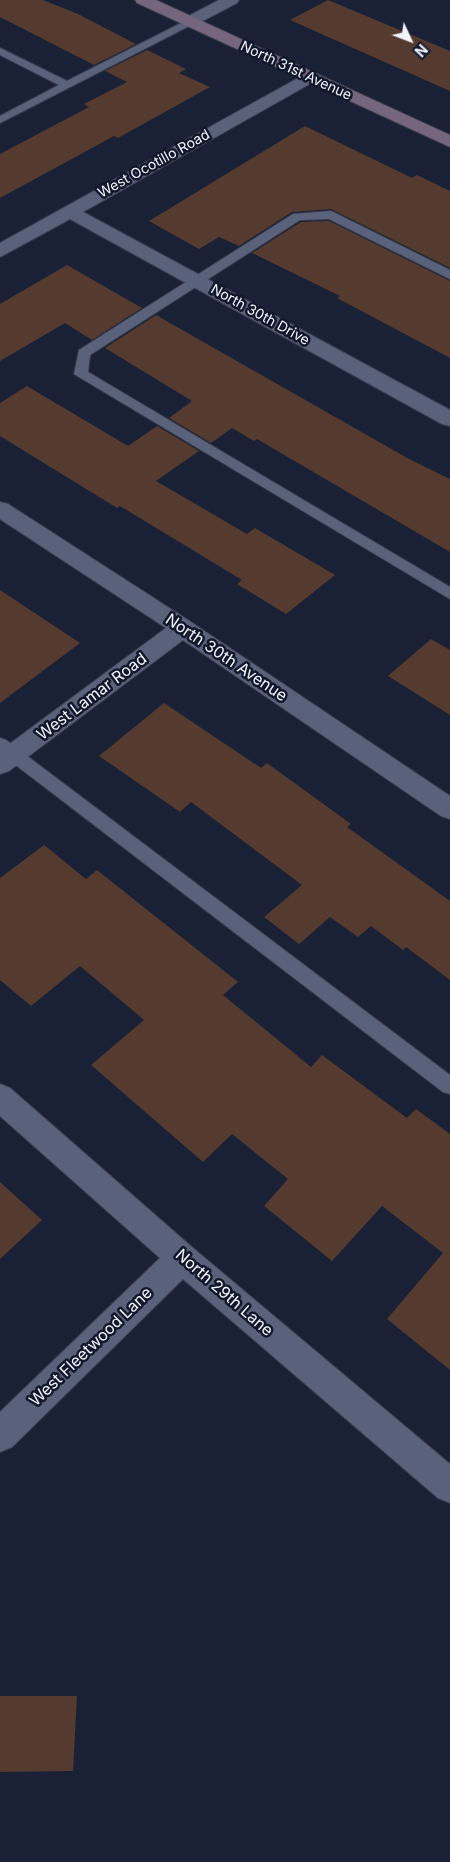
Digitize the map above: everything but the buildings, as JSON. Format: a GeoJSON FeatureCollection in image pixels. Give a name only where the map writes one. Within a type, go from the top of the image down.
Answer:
{"type":"FeatureCollection","features":[{"type":"Feature","properties":{"kind":"street","name":"North 31st Avenue"},"geometry":{"type":"LineString","coordinates":[[143,0],[450,142]]}},
{"type":"Feature","properties":{"kind":"street"},"geometry":{"type":"LineString","coordinates":[[189,22],[232,0]]}},
{"type":"Feature","properties":{"kind":"street","name":"West Ocotillo Road"},"geometry":{"type":"LineString","coordinates":[[0,251],[309,77]]}},
{"type":"Feature","properties":{"kind":"street","name":"North 30th Drive"},"geometry":{"type":"LineString","coordinates":[[70,212],[450,419]]}},
{"type":"Feature","properties":{"kind":"street","name":"North 30th Avenue"},"geometry":{"type":"LineString","coordinates":[[0,509],[183,628],[450,809]]}},
{"type":"Feature","properties":{"kind":"street","name":"West Lamar Road"},"geometry":{"type":"LineString","coordinates":[[5,754],[183,628]]}},
{"type":"Feature","properties":{"kind":"street","name":"North 29th Lane"},"geometry":{"type":"LineString","coordinates":[[0,1097],[182,1258],[450,1486]]}},
{"type":"Feature","properties":{"kind":"street","name":"West Fleetwood Lane"},"geometry":{"type":"LineString","coordinates":[[0,1435],[182,1258]]}},
{"type":"Feature","properties":{"kind":"lane"},"geometry":{"type":"LineString","coordinates":[[0,120],[189,22]]}},
{"type":"Feature","properties":{"kind":"lane"},"geometry":{"type":"LineString","coordinates":[[0,51],[67,85]]}},
{"type":"Feature","properties":{"kind":"lane"},"geometry":{"type":"LineString","coordinates":[[450,274],[332,216],[298,217],[84,353],[81,374],[450,594]]}},
{"type":"Feature","properties":{"kind":"lane"},"geometry":{"type":"LineString","coordinates":[[5,754],[450,1086]]}}]}
